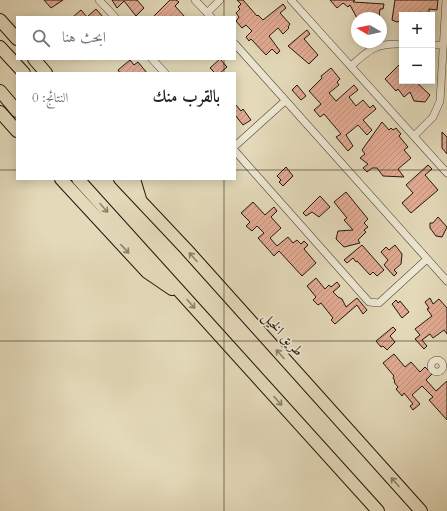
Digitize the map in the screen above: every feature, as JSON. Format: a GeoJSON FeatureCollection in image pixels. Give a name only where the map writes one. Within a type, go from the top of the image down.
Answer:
{"type":"FeatureCollection","features":[{"type":"Feature","properties":{"kind":"highway"},"geometry":{"type":"LineString","coordinates":[[0,20],[16,39]]}},
{"type":"Feature","properties":{"kind":"highway"},"geometry":{"type":"LineString","coordinates":[[0,47],[23,72]]}},
{"type":"Feature","properties":{"kind":"highway"},"geometry":{"type":"LineString","coordinates":[[35,60],[45,72]]}},
{"type":"Feature","properties":{"kind":"highway"},"geometry":{"type":"LineString","coordinates":[[0,91],[16,109]]}},
{"type":"Feature","properties":{"kind":"highway"},"geometry":{"type":"LineString","coordinates":[[0,112],[16,129]]}},
{"type":"Feature","properties":{"kind":"highway"},"geometry":{"type":"LineString","coordinates":[[62,180],[147,272],[159,281],[179,292]]}},
{"type":"Feature","properties":{"kind":"highway"},"geometry":{"type":"LineString","coordinates":[[79,180],[378,511]]}},
{"type":"Feature","properties":{"kind":"highway","name":"طريق الخيل"},"geometry":{"type":"LineString","coordinates":[[121,180],[421,511]]}},
{"type":"Feature","properties":{"kind":"highway"},"geometry":{"type":"LineString","coordinates":[[134,180],[140,200]]}},
{"type":"Feature","properties":{"kind":"street"},"geometry":{"type":"LineString","coordinates":[[99,0],[113,16]]}},
{"type":"Feature","properties":{"kind":"street"},"geometry":{"type":"LineString","coordinates":[[195,0],[209,15],[220,0]]}},
{"type":"Feature","properties":{"kind":"street"},"geometry":{"type":"LineString","coordinates":[[290,0],[447,174]]}},
{"type":"Feature","properties":{"kind":"street"},"geometry":{"type":"LineString","coordinates":[[414,136],[433,117],[438,109],[441,92],[442,45],[446,0]]}},
{"type":"Feature","properties":{"kind":"street"},"geometry":{"type":"LineString","coordinates":[[351,66],[376,46],[384,44],[399,44]]}},
{"type":"Feature","properties":{"kind":"street"},"geometry":{"type":"LineString","coordinates":[[236,45],[447,281]]}},
{"type":"Feature","properties":{"kind":"street"},"geometry":{"type":"LineString","coordinates":[[435,45],[442,45]]}},
{"type":"Feature","properties":{"kind":"street"},"geometry":{"type":"LineString","coordinates":[[153,60],[164,72]]}},
{"type":"Feature","properties":{"kind":"street"},"geometry":{"type":"LineString","coordinates":[[236,145],[285,101]]}},
{"type":"Feature","properties":{"kind":"street"},"geometry":{"type":"LineString","coordinates":[[236,152],[372,304],[379,303],[427,259]]}},
{"type":"Feature","properties":{"kind":"street"},"geometry":{"type":"LineString","coordinates":[[441,362],[447,356]]}},
{"type":"Feature","properties":{"kind":"building"},"geometry":{"type":"Polygon","coordinates":[[[44,0],[63,0],[51,8],[44,0]]]}},
{"type":"Feature","properties":{"kind":"building"},"geometry":{"type":"Polygon","coordinates":[[[112,0],[137,0],[144,8],[136,16],[124,1],[117,8],[112,0]]]}},
{"type":"Feature","properties":{"kind":"building"},"geometry":{"type":"Polygon","coordinates":[[[170,0],[176,0],[179,2],[175,6],[184,16],[154,16],[170,0]]]}},
{"type":"Feature","properties":{"kind":"building"},"geometry":{"type":"Polygon","coordinates":[[[237,0],[243,0],[257,16],[258,15],[263,20],[283,4],[286,8],[280,13],[290,24],[288,27],[289,28],[283,34],[278,28],[269,36],[280,51],[277,54],[272,49],[266,55],[251,39],[249,41],[246,37],[252,31],[246,25],[242,28],[236,21],[239,17],[236,13],[240,9],[238,7],[241,4],[237,0]]]}},
{"type":"Feature","properties":{"kind":"building"},"geometry":{"type":"Polygon","coordinates":[[[330,0],[355,0],[353,2],[384,4],[383,9],[380,9],[380,12],[354,12],[350,5],[348,7],[343,3],[337,8],[330,0]]]}},
{"type":"Feature","properties":{"kind":"building"},"geometry":{"type":"Polygon","coordinates":[[[395,0],[438,0],[437,10],[429,9],[429,12],[399,12],[399,21],[392,20],[395,0]]]}},
{"type":"Feature","properties":{"kind":"building"},"geometry":{"type":"Polygon","coordinates":[[[96,9],[102,16],[88,16],[96,9]]]}},
{"type":"Feature","properties":{"kind":"building"},"geometry":{"type":"Polygon","coordinates":[[[81,10],[86,16],[74,16],[81,10]]]}},
{"type":"Feature","properties":{"kind":"building"},"geometry":{"type":"Polygon","coordinates":[[[307,30],[310,34],[304,39],[318,55],[309,64],[288,46],[307,30]]]}},
{"type":"Feature","properties":{"kind":"building"},"geometry":{"type":"Polygon","coordinates":[[[130,60],[134,65],[138,62],[146,72],[119,72],[118,70],[130,60]]]}},
{"type":"Feature","properties":{"kind":"building"},"geometry":{"type":"Polygon","coordinates":[[[219,60],[221,60],[227,67],[221,72],[214,72],[210,68],[219,60]]]}},
{"type":"Feature","properties":{"kind":"building"},"geometry":{"type":"Polygon","coordinates":[[[399,65],[399,84],[418,84],[430,95],[425,102],[414,101],[410,92],[404,97],[398,89],[396,91],[385,79],[399,65]]]}},
{"type":"Feature","properties":{"kind":"building"},"geometry":{"type":"Polygon","coordinates":[[[331,68],[340,79],[337,82],[339,85],[329,93],[336,101],[354,85],[358,90],[349,97],[356,106],[363,100],[370,108],[373,105],[376,109],[363,120],[372,130],[367,135],[358,125],[346,135],[353,146],[348,151],[336,137],[341,134],[324,114],[320,117],[314,110],[321,104],[309,91],[322,78],[321,76],[331,68]]]}},
{"type":"Feature","properties":{"kind":"building"},"geometry":{"type":"Polygon","coordinates":[[[297,85],[306,96],[301,100],[292,90],[297,85]]]}},
{"type":"Feature","properties":{"kind":"building"},"geometry":{"type":"Polygon","coordinates":[[[236,105],[241,111],[243,109],[251,120],[243,125],[236,116],[236,105]]]}},
{"type":"Feature","properties":{"kind":"building"},"geometry":{"type":"Polygon","coordinates":[[[382,122],[389,130],[391,128],[393,130],[396,128],[401,134],[399,136],[408,147],[404,150],[411,158],[398,169],[404,177],[383,176],[377,168],[372,168],[367,172],[363,168],[368,164],[360,158],[365,154],[362,150],[382,122]]]}},
{"type":"Feature","properties":{"kind":"building"},"geometry":{"type":"Polygon","coordinates":[[[442,132],[447,137],[447,154],[442,148],[442,132]]]}},
{"type":"Feature","properties":{"kind":"building"},"geometry":{"type":"Polygon","coordinates":[[[428,165],[432,169],[425,175],[438,190],[411,213],[402,203],[413,193],[406,185],[428,165]]]}},
{"type":"Feature","properties":{"kind":"building"},"geometry":{"type":"Polygon","coordinates":[[[286,167],[293,176],[283,186],[279,182],[281,180],[277,176],[286,167]]]}},
{"type":"Feature","properties":{"kind":"building"},"geometry":{"type":"Polygon","coordinates":[[[346,192],[368,219],[364,223],[368,227],[364,230],[366,232],[358,240],[360,243],[344,247],[336,239],[338,231],[353,230],[344,220],[347,218],[334,202],[346,192]]]}},
{"type":"Feature","properties":{"kind":"building"},"geometry":{"type":"Polygon","coordinates":[[[320,196],[330,207],[319,217],[312,212],[306,216],[303,213],[320,196]]]}},
{"type":"Feature","properties":{"kind":"building"},"geometry":{"type":"Polygon","coordinates":[[[253,202],[265,215],[274,207],[277,211],[271,217],[281,228],[270,238],[277,246],[288,237],[293,243],[297,240],[301,244],[304,241],[308,245],[304,249],[316,263],[302,276],[279,251],[274,256],[258,238],[264,233],[257,226],[252,231],[246,226],[250,222],[241,213],[253,202]]]}},
{"type":"Feature","properties":{"kind":"building"},"geometry":{"type":"Polygon","coordinates":[[[438,217],[447,227],[442,237],[436,236],[430,228],[430,223],[433,223],[438,217]]]}},
{"type":"Feature","properties":{"kind":"building"},"geometry":{"type":"Polygon","coordinates":[[[362,245],[384,270],[377,276],[373,272],[370,275],[353,258],[347,263],[344,260],[362,245]]]}},
{"type":"Feature","properties":{"kind":"building"},"geometry":{"type":"Polygon","coordinates":[[[395,245],[402,254],[401,264],[394,270],[397,273],[394,276],[384,265],[388,260],[381,252],[386,247],[389,250],[395,245]]]}},
{"type":"Feature","properties":{"kind":"building"},"geometry":{"type":"Polygon","coordinates":[[[316,278],[325,289],[329,285],[331,287],[337,282],[340,286],[333,292],[342,299],[346,307],[357,298],[367,310],[363,314],[357,305],[335,324],[331,320],[333,318],[321,303],[318,305],[313,300],[316,297],[307,286],[316,278]]]}},
{"type":"Feature","properties":{"kind":"building"},"geometry":{"type":"Polygon","coordinates":[[[430,298],[433,304],[439,299],[447,308],[447,334],[444,330],[433,338],[430,334],[422,340],[427,346],[424,349],[415,339],[420,335],[415,329],[432,316],[427,309],[429,308],[425,302],[430,298]]]}},
{"type":"Feature","properties":{"kind":"building"},"geometry":{"type":"Polygon","coordinates":[[[396,300],[398,303],[400,301],[409,312],[402,318],[392,304],[396,300]]]}},
{"type":"Feature","properties":{"kind":"building"},"geometry":{"type":"Polygon","coordinates":[[[393,327],[396,330],[390,336],[395,342],[387,350],[383,346],[381,347],[376,341],[393,327]]]}},
{"type":"Feature","properties":{"kind":"building"},"geometry":{"type":"Polygon","coordinates":[[[394,354],[405,367],[411,362],[420,372],[425,367],[432,374],[426,380],[436,391],[447,381],[447,420],[429,400],[433,397],[422,386],[412,395],[420,404],[413,410],[410,406],[413,404],[404,393],[402,396],[396,389],[398,387],[394,382],[394,376],[383,363],[394,354]]]}}]}
